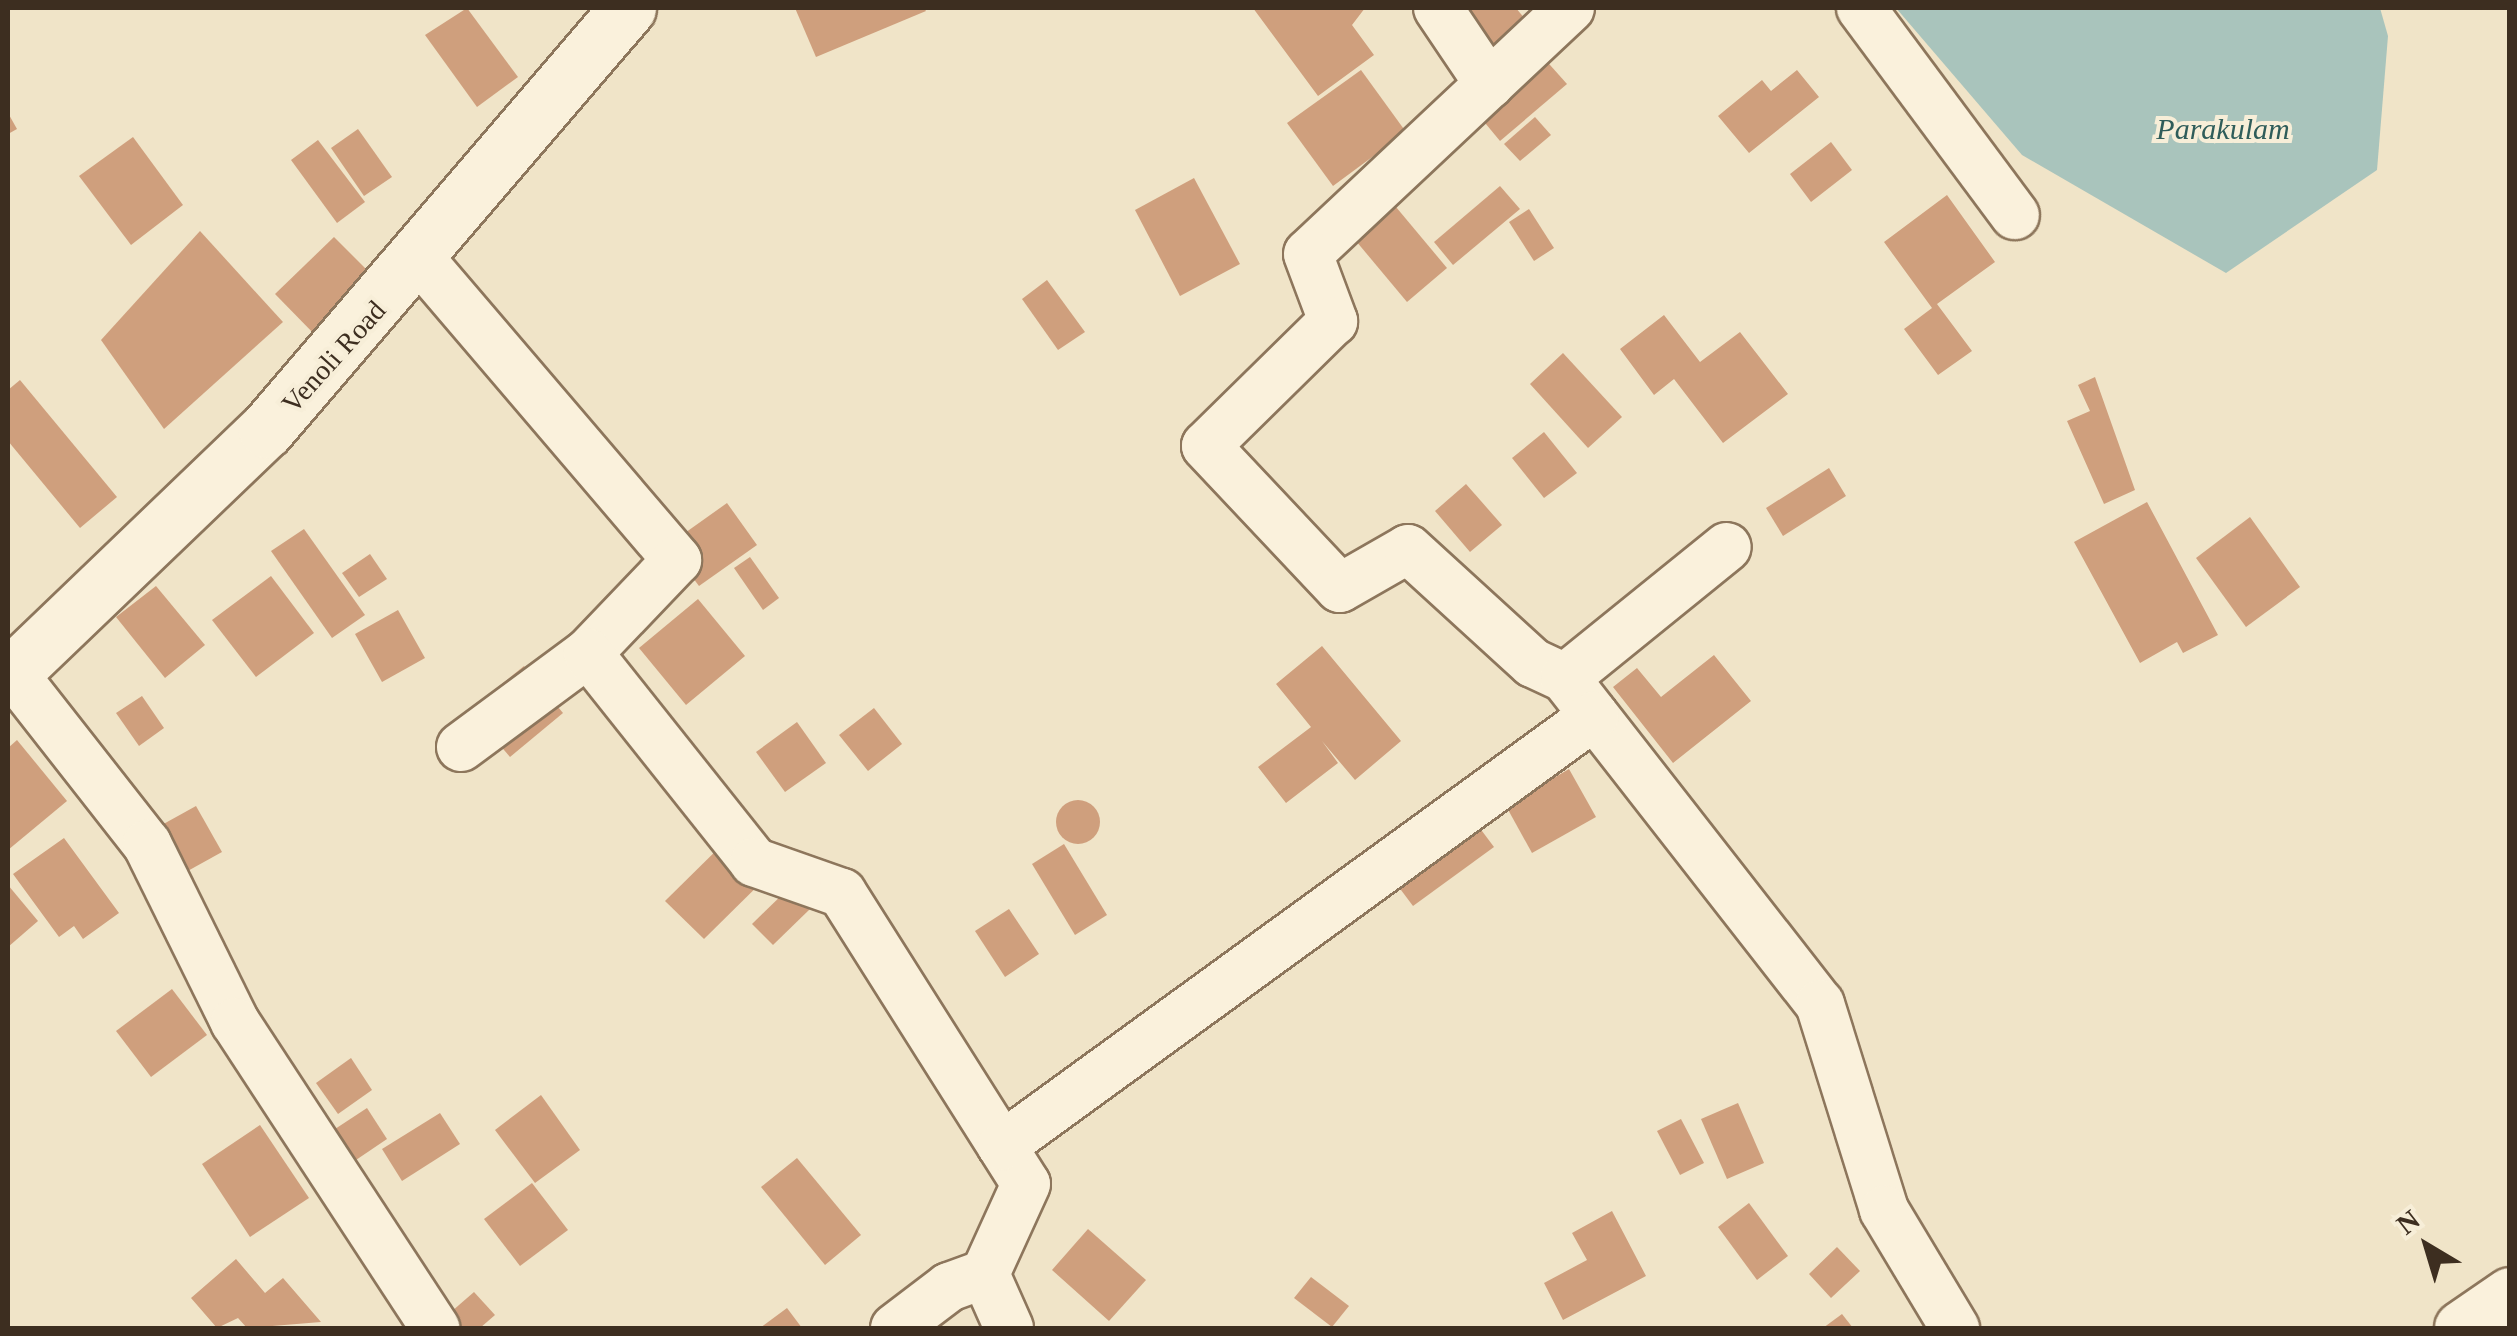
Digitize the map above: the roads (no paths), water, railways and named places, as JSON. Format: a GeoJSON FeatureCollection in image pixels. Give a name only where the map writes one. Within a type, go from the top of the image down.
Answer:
{"type":"FeatureCollection","features":[{"type":"Feature","properties":{"kind":"street","name":"Venoli Road"},"geometry":{"type":"LineString","coordinates":[[10,674],[266,430],[420,259],[628,8]]}},
{"type":"Feature","properties":{"kind":"street"},"geometry":{"type":"LineString","coordinates":[[1438,8],[1489,84]]}},
{"type":"Feature","properties":{"kind":"street"},"geometry":{"type":"LineString","coordinates":[[1570,8],[1308,254],[1333,320],[1206,446],[1340,588],[1408,549],[1533,663],[1565,678],[1820,1004],[1884,1210],[1956,1328]]}},
{"type":"Feature","properties":{"kind":"street"},"geometry":{"type":"LineString","coordinates":[[1860,8],[2015,215]]}},
{"type":"Feature","properties":{"kind":"street"},"geometry":{"type":"LineString","coordinates":[[420,259],[677,560],[588,653],[461,747]]}},
{"type":"Feature","properties":{"kind":"street"},"geometry":{"type":"LineString","coordinates":[[1565,678],[1727,547]]}},
{"type":"Feature","properties":{"kind":"street"},"geometry":{"type":"LineString","coordinates":[[588,653],[754,862],[842,893],[1026,1184],[985,1274],[949,1287],[896,1328]]}},
{"type":"Feature","properties":{"kind":"street"},"geometry":{"type":"LineString","coordinates":[[10,674],[147,844],[235,1022],[435,1328]]}},
{"type":"Feature","properties":{"kind":"street"},"geometry":{"type":"LineString","coordinates":[[1002,1146],[1594,716]]}},
{"type":"Feature","properties":{"kind":"street"},"geometry":{"type":"LineString","coordinates":[[985,1274],[1009,1328]]}},
{"type":"Feature","properties":{"kind":"street"},"geometry":{"type":"LineString","coordinates":[[2462,1328],[2510,1295]]}},
{"type":"Feature","properties":{"kind":"water","name":"Parakulam"},"geometry":{"type":"Polygon","coordinates":[[[1896,8],[2380,8],[2388,36],[2377,170],[2226,273],[2022,155],[1896,8]]]}}]}
